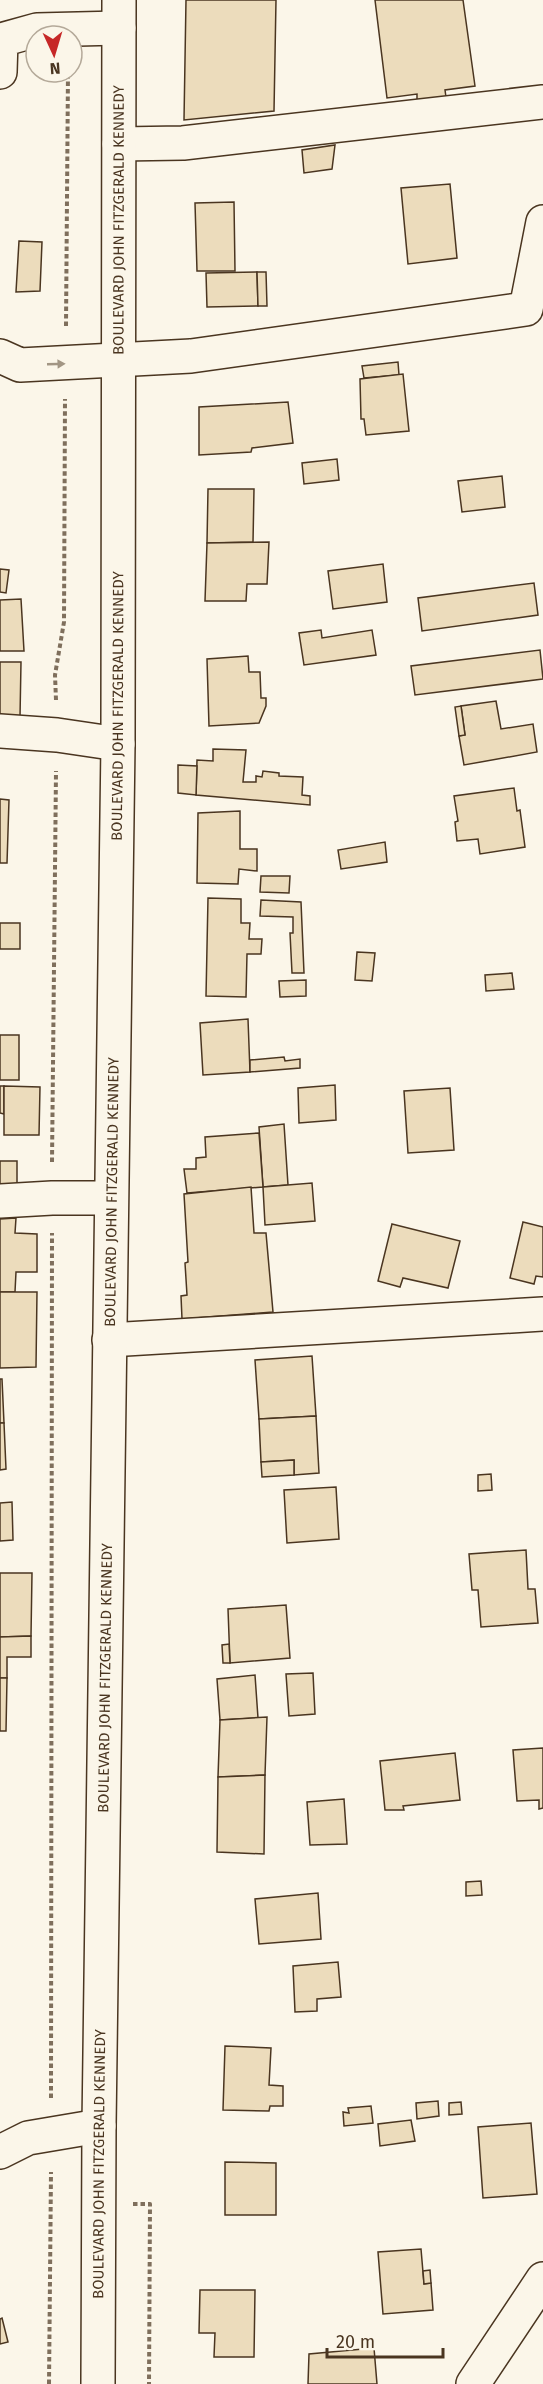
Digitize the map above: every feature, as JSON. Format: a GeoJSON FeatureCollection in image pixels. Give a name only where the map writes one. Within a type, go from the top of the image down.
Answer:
{"type":"FeatureCollection","features":[{"type":"Feature","properties":{"kind":"main road"},"geometry":{"type":"LineString","coordinates":[[0,72],[1,40],[37,30],[119,14]]}},
{"type":"Feature","properties":{"kind":"main road","name":"BOULEVARD JOHN FITZGERALD KENNEDY"},"geometry":{"type":"LineString","coordinates":[[98,2384],[99,2126],[118,744],[119,14]]}},
{"type":"Feature","properties":{"kind":"main road"},"geometry":{"type":"LineString","coordinates":[[119,144],[183,143],[543,102]]}},
{"type":"Feature","properties":{"kind":"main road"},"geometry":{"type":"LineString","coordinates":[[0,356],[20,365],[190,356],[526,309],[543,222]]}},
{"type":"Feature","properties":{"kind":"main road"},"geometry":{"type":"LineString","coordinates":[[0,731],[57,735],[118,744]]}},
{"type":"Feature","properties":{"kind":"main road"},"geometry":{"type":"LineString","coordinates":[[0,1201],[111,1198]]}},
{"type":"Feature","properties":{"kind":"main road"},"geometry":{"type":"LineString","coordinates":[[109,1340],[543,1314]]}},
{"type":"Feature","properties":{"kind":"main road"},"geometry":{"type":"LineString","coordinates":[[0,2152],[28,2138],[99,2126]]}},
{"type":"Feature","properties":{"kind":"main road"},"geometry":{"type":"LineString","coordinates":[[473,2384],[543,2279]]}},
{"type":"Feature","properties":{"kind":"path"},"geometry":{"type":"LineString","coordinates":[[49,2384],[52,1198],[56,675],[64,622],[68,84]]}},
{"type":"Feature","properties":{"kind":"path"},"geometry":{"type":"LineString","coordinates":[[149,2384],[150,2204]]}},
{"type":"Feature","properties":{"kind":"building"},"geometry":{"type":"Polygon","coordinates":[[[186,0],[276,0],[274,111],[184,120],[186,0]]]}},
{"type":"Feature","properties":{"kind":"building"},"geometry":{"type":"Polygon","coordinates":[[[375,0],[463,0],[475,86],[445,90],[446,97],[417,101],[417,94],[387,98],[375,0]]]}},
{"type":"Feature","properties":{"kind":"building"},"geometry":{"type":"Polygon","coordinates":[[[335,145],[332,169],[304,173],[302,150],[335,145]]]}},
{"type":"Feature","properties":{"kind":"building"},"geometry":{"type":"Polygon","coordinates":[[[450,184],[457,258],[408,264],[401,188],[450,184]]]}},
{"type":"Feature","properties":{"kind":"building"},"geometry":{"type":"Polygon","coordinates":[[[234,202],[235,271],[197,271],[195,203],[234,202]]]}},
{"type":"Feature","properties":{"kind":"building"},"geometry":{"type":"Polygon","coordinates":[[[19,241],[42,242],[40,291],[16,292],[19,241]]]}},
{"type":"Feature","properties":{"kind":"building"},"geometry":{"type":"Polygon","coordinates":[[[257,272],[258,306],[207,307],[206,273],[257,272]]]}},
{"type":"Feature","properties":{"kind":"building"},"geometry":{"type":"Polygon","coordinates":[[[257,272],[266,272],[267,306],[258,306],[257,272]]]}},
{"type":"Feature","properties":{"kind":"building"},"geometry":{"type":"Polygon","coordinates":[[[398,362],[399,375],[364,378],[362,366],[398,362]]]}},
{"type":"Feature","properties":{"kind":"building"},"geometry":{"type":"Polygon","coordinates":[[[403,374],[409,431],[366,435],[364,419],[361,419],[360,379],[403,374]]]}},
{"type":"Feature","properties":{"kind":"building"},"geometry":{"type":"Polygon","coordinates":[[[288,402],[293,443],[252,448],[251,452],[199,455],[199,407],[288,402]]]}},
{"type":"Feature","properties":{"kind":"building"},"geometry":{"type":"Polygon","coordinates":[[[337,459],[339,480],[304,484],[302,463],[337,459]]]}},
{"type":"Feature","properties":{"kind":"building"},"geometry":{"type":"Polygon","coordinates":[[[502,476],[505,507],[462,512],[458,481],[502,476]]]}},
{"type":"Feature","properties":{"kind":"building"},"geometry":{"type":"Polygon","coordinates":[[[208,489],[254,489],[253,542],[207,543],[208,489]]]}},
{"type":"Feature","properties":{"kind":"building"},"geometry":{"type":"Polygon","coordinates":[[[269,542],[267,584],[247,584],[246,601],[205,601],[207,543],[269,542]]]}},
{"type":"Feature","properties":{"kind":"building"},"geometry":{"type":"Polygon","coordinates":[[[383,564],[387,602],[333,609],[328,571],[383,564]]]}},
{"type":"Feature","properties":{"kind":"building"},"geometry":{"type":"Polygon","coordinates":[[[0,569],[9,570],[6,593],[0,592],[0,569]]]}},
{"type":"Feature","properties":{"kind":"building"},"geometry":{"type":"Polygon","coordinates":[[[534,583],[538,615],[422,631],[418,598],[534,583]]]}},
{"type":"Feature","properties":{"kind":"building"},"geometry":{"type":"Polygon","coordinates":[[[21,599],[24,651],[0,651],[0,600],[21,599]]]}},
{"type":"Feature","properties":{"kind":"building"},"geometry":{"type":"Polygon","coordinates":[[[321,630],[322,638],[372,630],[376,655],[304,665],[299,633],[321,630]]]}},
{"type":"Feature","properties":{"kind":"building"},"geometry":{"type":"Polygon","coordinates":[[[540,650],[543,679],[415,695],[411,666],[540,650]]]}},
{"type":"Feature","properties":{"kind":"building"},"geometry":{"type":"Polygon","coordinates":[[[248,656],[249,672],[260,672],[261,698],[266,698],[266,706],[259,723],[209,726],[207,659],[248,656]]]}},
{"type":"Feature","properties":{"kind":"building"},"geometry":{"type":"Polygon","coordinates":[[[0,662],[21,662],[20,717],[0,717],[0,662]]]}},
{"type":"Feature","properties":{"kind":"building"},"geometry":{"type":"Polygon","coordinates":[[[496,701],[501,729],[533,724],[537,752],[464,765],[459,736],[465,735],[461,706],[496,701]]]}},
{"type":"Feature","properties":{"kind":"building"},"geometry":{"type":"Polygon","coordinates":[[[461,706],[465,735],[459,736],[455,707],[461,706]]]}},
{"type":"Feature","properties":{"kind":"building"},"geometry":{"type":"Polygon","coordinates":[[[213,749],[246,750],[243,782],[256,782],[256,776],[262,777],[263,771],[279,773],[279,776],[303,777],[302,795],[310,796],[310,805],[196,795],[197,760],[213,761],[213,749]]]}},
{"type":"Feature","properties":{"kind":"building"},"geometry":{"type":"Polygon","coordinates":[[[178,765],[197,766],[196,795],[178,793],[178,765]]]}},
{"type":"Feature","properties":{"kind":"building"},"geometry":{"type":"Polygon","coordinates":[[[514,788],[517,811],[520,810],[525,847],[480,854],[478,839],[457,841],[455,822],[458,821],[454,796],[514,788]]]}},
{"type":"Feature","properties":{"kind":"building"},"geometry":{"type":"Polygon","coordinates":[[[0,799],[9,800],[7,863],[0,863],[0,799]]]}},
{"type":"Feature","properties":{"kind":"building"},"geometry":{"type":"Polygon","coordinates":[[[240,811],[240,849],[257,849],[257,871],[239,869],[238,884],[197,883],[198,813],[240,811]]]}},
{"type":"Feature","properties":{"kind":"building"},"geometry":{"type":"Polygon","coordinates":[[[385,842],[387,862],[341,869],[338,850],[385,842]]]}},
{"type":"Feature","properties":{"kind":"building"},"geometry":{"type":"Polygon","coordinates":[[[261,876],[290,876],[289,893],[260,892],[261,876]]]}},
{"type":"Feature","properties":{"kind":"building"},"geometry":{"type":"Polygon","coordinates":[[[208,898],[241,899],[241,923],[250,923],[249,939],[262,939],[261,954],[247,954],[246,997],[206,996],[208,898]]]}},
{"type":"Feature","properties":{"kind":"building"},"geometry":{"type":"Polygon","coordinates":[[[261,900],[301,902],[304,973],[292,973],[290,933],[293,933],[293,917],[260,916],[261,900]]]}},
{"type":"Feature","properties":{"kind":"building"},"geometry":{"type":"Polygon","coordinates":[[[0,923],[20,923],[20,949],[0,949],[0,923]]]}},
{"type":"Feature","properties":{"kind":"building"},"geometry":{"type":"Polygon","coordinates":[[[357,952],[375,953],[372,981],[355,980],[357,952]]]}},
{"type":"Feature","properties":{"kind":"building"},"geometry":{"type":"Polygon","coordinates":[[[512,973],[514,989],[486,991],[485,975],[512,973]]]}},
{"type":"Feature","properties":{"kind":"building"},"geometry":{"type":"Polygon","coordinates":[[[306,980],[306,996],[280,997],[279,981],[306,980]]]}},
{"type":"Feature","properties":{"kind":"building"},"geometry":{"type":"Polygon","coordinates":[[[248,1019],[250,1072],[203,1075],[200,1023],[248,1019]]]}},
{"type":"Feature","properties":{"kind":"building"},"geometry":{"type":"Polygon","coordinates":[[[0,1035],[19,1035],[19,1080],[0,1080],[0,1035]]]}},
{"type":"Feature","properties":{"kind":"building"},"geometry":{"type":"Polygon","coordinates":[[[284,1057],[285,1061],[300,1059],[300,1068],[250,1072],[250,1060],[284,1057]]]}},
{"type":"Feature","properties":{"kind":"building"},"geometry":{"type":"Polygon","coordinates":[[[335,1085],[336,1120],[299,1123],[298,1088],[335,1085]]]}},
{"type":"Feature","properties":{"kind":"building"},"geometry":{"type":"Polygon","coordinates":[[[0,1086],[4,1086],[4,1114],[0,1113],[0,1086]]]}},
{"type":"Feature","properties":{"kind":"building"},"geometry":{"type":"Polygon","coordinates":[[[4,1086],[40,1087],[39,1135],[4,1135],[4,1086]]]}},
{"type":"Feature","properties":{"kind":"building"},"geometry":{"type":"Polygon","coordinates":[[[450,1088],[454,1150],[408,1153],[404,1091],[450,1088]]]}},
{"type":"Feature","properties":{"kind":"building"},"geometry":{"type":"Polygon","coordinates":[[[284,1124],[288,1185],[263,1187],[259,1127],[284,1124]]]}},
{"type":"Feature","properties":{"kind":"building"},"geometry":{"type":"Polygon","coordinates":[[[259,1133],[263,1187],[187,1193],[184,1169],[196,1169],[196,1158],[206,1157],[205,1137],[259,1133]]]}},
{"type":"Feature","properties":{"kind":"building"},"geometry":{"type":"Polygon","coordinates":[[[0,1161],[17,1161],[17,1192],[0,1192],[0,1161]]]}},
{"type":"Feature","properties":{"kind":"building"},"geometry":{"type":"Polygon","coordinates":[[[312,1183],[315,1221],[265,1225],[263,1187],[312,1183]]]}},
{"type":"Feature","properties":{"kind":"building"},"geometry":{"type":"Polygon","coordinates":[[[251,1187],[254,1233],[266,1233],[273,1312],[182,1319],[181,1296],[187,1295],[185,1263],[188,1262],[184,1194],[251,1187]]]}},
{"type":"Feature","properties":{"kind":"building"},"geometry":{"type":"Polygon","coordinates":[[[16,1218],[15,1233],[37,1234],[37,1272],[16,1272],[15,1292],[0,1292],[0,1219],[16,1218]]]}},
{"type":"Feature","properties":{"kind":"building"},"geometry":{"type":"Polygon","coordinates":[[[523,1222],[543,1227],[543,1277],[536,1276],[534,1284],[510,1278],[523,1222]]]}},
{"type":"Feature","properties":{"kind":"building"},"geometry":{"type":"Polygon","coordinates":[[[392,1224],[460,1241],[448,1288],[403,1278],[400,1287],[378,1281],[392,1224]]]}},
{"type":"Feature","properties":{"kind":"building"},"geometry":{"type":"Polygon","coordinates":[[[0,1292],[37,1292],[36,1367],[0,1368],[0,1292]]]}},
{"type":"Feature","properties":{"kind":"building"},"geometry":{"type":"Polygon","coordinates":[[[312,1356],[316,1416],[259,1419],[255,1360],[312,1356]]]}},
{"type":"Feature","properties":{"kind":"building"},"geometry":{"type":"Polygon","coordinates":[[[0,1379],[2,1379],[4,1423],[0,1423],[0,1379]]]}},
{"type":"Feature","properties":{"kind":"building"},"geometry":{"type":"Polygon","coordinates":[[[316,1416],[319,1473],[294,1475],[294,1460],[261,1462],[259,1419],[316,1416]]]}},
{"type":"Feature","properties":{"kind":"building"},"geometry":{"type":"Polygon","coordinates":[[[0,1423],[4,1423],[6,1469],[0,1470],[0,1423]]]}},
{"type":"Feature","properties":{"kind":"building"},"geometry":{"type":"Polygon","coordinates":[[[294,1460],[294,1475],[262,1477],[261,1462],[294,1460]]]}},
{"type":"Feature","properties":{"kind":"building"},"geometry":{"type":"Polygon","coordinates":[[[491,1474],[492,1490],[478,1491],[478,1475],[491,1474]]]}},
{"type":"Feature","properties":{"kind":"building"},"geometry":{"type":"Polygon","coordinates":[[[336,1487],[339,1539],[287,1543],[284,1490],[336,1487]]]}},
{"type":"Feature","properties":{"kind":"building"},"geometry":{"type":"Polygon","coordinates":[[[12,1502],[13,1540],[0,1541],[0,1503],[12,1502]]]}},
{"type":"Feature","properties":{"kind":"building"},"geometry":{"type":"Polygon","coordinates":[[[526,1550],[528,1589],[535,1589],[538,1623],[481,1627],[478,1590],[472,1590],[469,1554],[526,1550]]]}},
{"type":"Feature","properties":{"kind":"building"},"geometry":{"type":"Polygon","coordinates":[[[0,1573],[32,1573],[31,1636],[0,1637],[0,1573]]]}},
{"type":"Feature","properties":{"kind":"building"},"geometry":{"type":"Polygon","coordinates":[[[286,1605],[290,1658],[230,1663],[228,1609],[286,1605]]]}},
{"type":"Feature","properties":{"kind":"building"},"geometry":{"type":"Polygon","coordinates":[[[31,1636],[31,1657],[7,1657],[7,1678],[0,1678],[0,1637],[31,1636]]]}},
{"type":"Feature","properties":{"kind":"building"},"geometry":{"type":"Polygon","coordinates":[[[229,1644],[230,1663],[223,1663],[222,1645],[229,1644]]]}},
{"type":"Feature","properties":{"kind":"building"},"geometry":{"type":"Polygon","coordinates":[[[313,1673],[315,1714],[289,1716],[286,1674],[313,1673]]]}},
{"type":"Feature","properties":{"kind":"building"},"geometry":{"type":"Polygon","coordinates":[[[255,1675],[258,1718],[220,1720],[217,1679],[255,1675]]]}},
{"type":"Feature","properties":{"kind":"building"},"geometry":{"type":"Polygon","coordinates":[[[0,1678],[7,1678],[6,1731],[0,1731],[0,1678]]]}},
{"type":"Feature","properties":{"kind":"building"},"geometry":{"type":"Polygon","coordinates":[[[267,1717],[265,1775],[218,1777],[220,1720],[267,1717]]]}},
{"type":"Feature","properties":{"kind":"building"},"geometry":{"type":"Polygon","coordinates":[[[543,1748],[543,1808],[539,1809],[539,1800],[517,1801],[513,1750],[543,1748]]]}},
{"type":"Feature","properties":{"kind":"building"},"geometry":{"type":"Polygon","coordinates":[[[455,1753],[460,1800],[403,1806],[404,1810],[385,1810],[380,1761],[455,1753]]]}},
{"type":"Feature","properties":{"kind":"building"},"geometry":{"type":"Polygon","coordinates":[[[265,1775],[264,1854],[217,1852],[218,1777],[265,1775]]]}},
{"type":"Feature","properties":{"kind":"building"},"geometry":{"type":"Polygon","coordinates":[[[344,1799],[347,1844],[310,1845],[307,1802],[344,1799]]]}},
{"type":"Feature","properties":{"kind":"building"},"geometry":{"type":"Polygon","coordinates":[[[481,1881],[482,1895],[466,1896],[466,1882],[481,1881]]]}},
{"type":"Feature","properties":{"kind":"building"},"geometry":{"type":"Polygon","coordinates":[[[318,1893],[321,1939],[259,1944],[255,1899],[318,1893]]]}},
{"type":"Feature","properties":{"kind":"building"},"geometry":{"type":"Polygon","coordinates":[[[338,1962],[341,1997],[317,1999],[317,2011],[295,2012],[293,1966],[338,1962]]]}},
{"type":"Feature","properties":{"kind":"building"},"geometry":{"type":"Polygon","coordinates":[[[225,2046],[271,2048],[269,2085],[283,2086],[283,2106],[270,2106],[269,2111],[223,2110],[225,2046]]]}},
{"type":"Feature","properties":{"kind":"building"},"geometry":{"type":"Polygon","coordinates":[[[438,2101],[439,2116],[417,2119],[416,2103],[438,2101]]]}},
{"type":"Feature","properties":{"kind":"building"},"geometry":{"type":"Polygon","coordinates":[[[461,2102],[462,2114],[449,2115],[449,2103],[461,2102]]]}},
{"type":"Feature","properties":{"kind":"building"},"geometry":{"type":"Polygon","coordinates":[[[371,2106],[373,2123],[344,2126],[343,2112],[349,2113],[348,2108],[371,2106]]]}},
{"type":"Feature","properties":{"kind":"building"},"geometry":{"type":"Polygon","coordinates":[[[411,2120],[415,2141],[380,2146],[378,2124],[411,2120]]]}},
{"type":"Feature","properties":{"kind":"building"},"geometry":{"type":"Polygon","coordinates":[[[531,2123],[537,2194],[483,2198],[478,2127],[531,2123]]]}},
{"type":"Feature","properties":{"kind":"building"},"geometry":{"type":"Polygon","coordinates":[[[225,2162],[276,2163],[276,2215],[225,2215],[225,2162]]]}},
{"type":"Feature","properties":{"kind":"building"},"geometry":{"type":"Polygon","coordinates":[[[421,2249],[424,2284],[431,2283],[433,2310],[383,2314],[378,2252],[421,2249]]]}},
{"type":"Feature","properties":{"kind":"building"},"geometry":{"type":"Polygon","coordinates":[[[430,2270],[431,2283],[424,2284],[423,2271],[430,2270]]]}},
{"type":"Feature","properties":{"kind":"building"},"geometry":{"type":"Polygon","coordinates":[[[200,2290],[255,2290],[254,2357],[214,2357],[215,2333],[199,2333],[200,2290]]]}},
{"type":"Feature","properties":{"kind":"building"},"geometry":{"type":"Polygon","coordinates":[[[2,2318],[8,2342],[0,2344],[0,2319],[2,2318]]]}},
{"type":"Feature","properties":{"kind":"building"},"geometry":{"type":"Polygon","coordinates":[[[374,2348],[377,2384],[308,2384],[309,2354],[374,2348]]]}}]}
